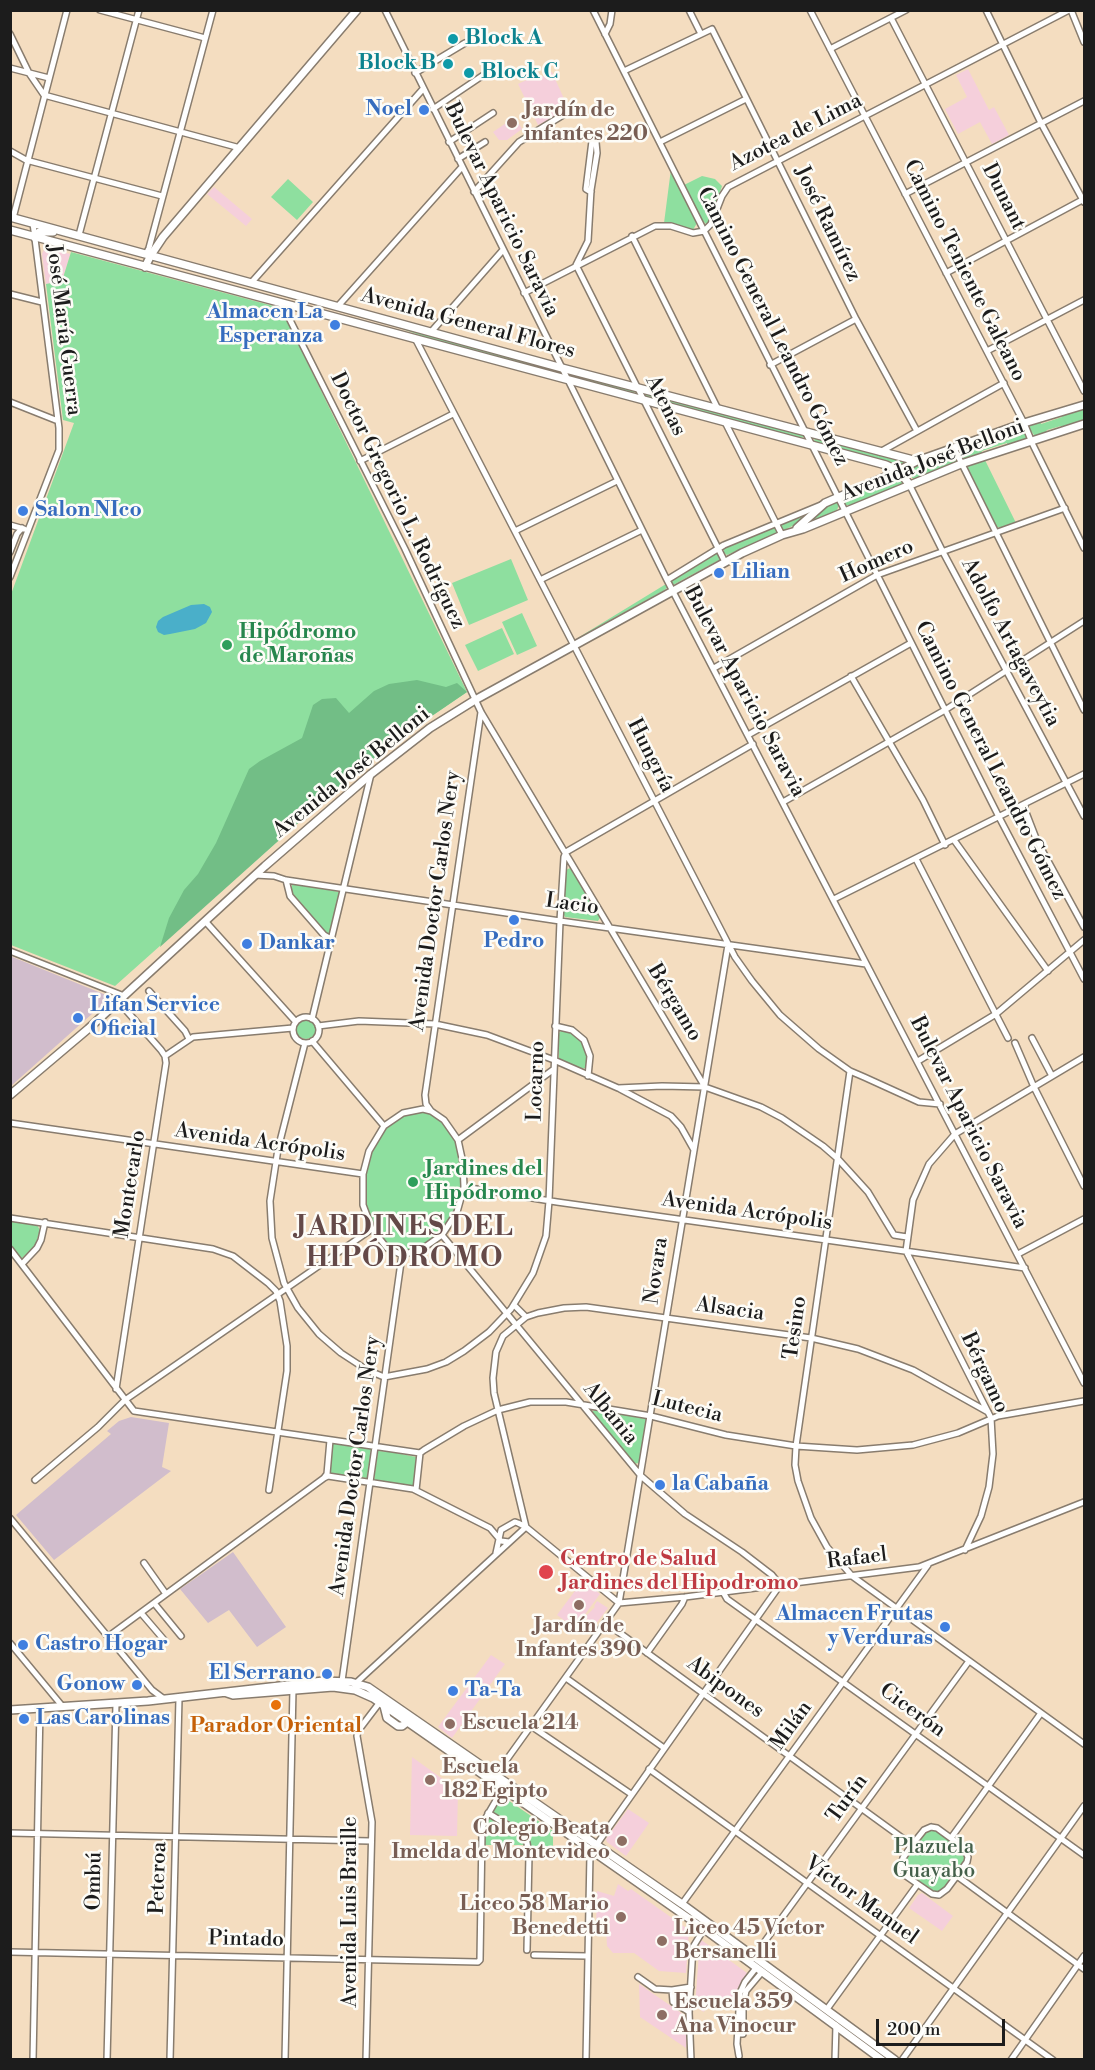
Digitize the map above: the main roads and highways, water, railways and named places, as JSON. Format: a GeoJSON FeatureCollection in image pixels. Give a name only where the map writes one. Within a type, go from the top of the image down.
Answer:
{"type":"FeatureCollection","features":[{"type":"Feature","properties":{"kind":"main road"},"geometry":{"type":"LineString","coordinates":[[147,259],[163,237],[357,10]]}},
{"type":"Feature","properties":{"kind":"main road","name":"Avenida General Flores"},"geometry":{"type":"LineString","coordinates":[[12,217],[79,235],[284,304],[886,465],[899,471]]}},
{"type":"Feature","properties":{"kind":"main road","name":"Avenida General Flores"},"geometry":{"type":"LineString","coordinates":[[10,230],[115,259],[147,259],[251,283],[718,410],[917,461]]}},
{"type":"Feature","properties":{"kind":"main road"},"geometry":{"type":"LineString","coordinates":[[35,238],[39,232],[46,231],[70,236],[79,235]]}},
{"type":"Feature","properties":{"kind":"main road","name":"Avenida José Belloni"},"geometry":{"type":"LineString","coordinates":[[794,530],[823,504],[917,461],[1024,423],[1084,405]]}},
{"type":"Feature","properties":{"kind":"main road","name":"Avenida José Belloni"},"geometry":{"type":"LineString","coordinates":[[10,1095],[121,998],[265,866],[371,774],[430,728],[476,700],[725,562],[782,535],[803,529],[962,464],[1084,424]]}},
{"type":"Feature","properties":{"kind":"main road"},"geometry":{"type":"LineString","coordinates":[[899,471],[909,484]]}},
{"type":"Feature","properties":{"kind":"main road"},"geometry":{"type":"LineString","coordinates":[[293,1687],[342,1681],[356,1683],[377,1692],[502,1790],[682,1905],[751,1960],[759,1970],[895,2060]]}},
{"type":"Feature","properties":{"kind":"main road"},"geometry":{"type":"LineString","coordinates":[[10,1710],[116,1704],[227,1693],[233,1690],[333,1687],[365,1694],[382,1704],[385,1715],[400,1726],[410,1719]]}},
{"type":"Feature","properties":{"kind":"main road"},"geometry":{"type":"LineString","coordinates":[[410,1719],[495,1776],[704,1929],[827,2009],[847,2034],[882,2060]]}},
{"type":"Feature","properties":{"kind":"water"},"geometry":{"type":"Polygon","coordinates":[[[204,604],[210,607],[212,612],[206,623],[195,629],[170,634],[164,635],[158,632],[156,627],[158,621],[163,617],[191,605],[204,604]]]}},
{"type":"Feature","properties":{"kind":"place","name":"Block A"},"geometry":{"type":"Point","coordinates":[453,39]}},
{"type":"Feature","properties":{"kind":"place","name":"Block B"},"geometry":{"type":"Point","coordinates":[448,64]}},
{"type":"Feature","properties":{"kind":"place","name":"Block C"},"geometry":{"type":"Point","coordinates":[469,73]}},
{"type":"Feature","properties":{"kind":"place","name":"Noel"},"geometry":{"type":"Point","coordinates":[424,110]}},
{"type":"Feature","properties":{"kind":"place","name":"Jardín de infantes 220"},"geometry":{"type":"Point","coordinates":[512,123]}},
{"type":"Feature","properties":{"kind":"place","name":"Almacen La Esperanza"},"geometry":{"type":"Point","coordinates":[335,325]}},
{"type":"Feature","properties":{"kind":"place","name":"Salon NIco"},"geometry":{"type":"Point","coordinates":[23,511]}},
{"type":"Feature","properties":{"kind":"place","name":"Lilian"},"geometry":{"type":"Point","coordinates":[719,573]}},
{"type":"Feature","properties":{"kind":"place","name":"Hipódromo de Maroñas"},"geometry":{"type":"Point","coordinates":[227,645]}},
{"type":"Feature","properties":{"kind":"place","name":"Pedro"},"geometry":{"type":"Point","coordinates":[514,920]}},
{"type":"Feature","properties":{"kind":"place","name":"Dankar"},"geometry":{"type":"Point","coordinates":[247,944]}},
{"type":"Feature","properties":{"kind":"place","name":"Lifan Service Oficial"},"geometry":{"type":"Point","coordinates":[78,1018]}},
{"type":"Feature","properties":{"kind":"place","name":"Jardines del Hipódromo"},"geometry":{"type":"Point","coordinates":[413,1182]}},
{"type":"Feature","properties":{"kind":"place","name":"la Cabaña"},"geometry":{"type":"Point","coordinates":[660,1485]}},
{"type":"Feature","properties":{"kind":"place","name":"Centro de Salud Jardines del Hipodromo"},"geometry":{"type":"Point","coordinates":[546,1572]}},
{"type":"Feature","properties":{"kind":"place","name":"Jardín de Infantes 390"},"geometry":{"type":"Point","coordinates":[579,1605]}},
{"type":"Feature","properties":{"kind":"place","name":"Almacen Frutas y Verduras"},"geometry":{"type":"Point","coordinates":[945,1627]}},
{"type":"Feature","properties":{"kind":"place","name":"Castro Hogar"},"geometry":{"type":"Point","coordinates":[23,1645]}},
{"type":"Feature","properties":{"kind":"place","name":"El Serrano"},"geometry":{"type":"Point","coordinates":[327,1674]}},
{"type":"Feature","properties":{"kind":"place","name":"Gonow"},"geometry":{"type":"Point","coordinates":[137,1685]}},
{"type":"Feature","properties":{"kind":"place","name":"Ta-Ta"},"geometry":{"type":"Point","coordinates":[453,1691]}},
{"type":"Feature","properties":{"kind":"place","name":"Parador Oriental"},"geometry":{"type":"Point","coordinates":[276,1705]}},
{"type":"Feature","properties":{"kind":"place","name":"Las Carolinas"},"geometry":{"type":"Point","coordinates":[24,1719]}},
{"type":"Feature","properties":{"kind":"place","name":"Escuela 214"},"geometry":{"type":"Point","coordinates":[450,1724]}},
{"type":"Feature","properties":{"kind":"place","name":"Escuela 182 Egipto"},"geometry":{"type":"Point","coordinates":[430,1780]}},
{"type":"Feature","properties":{"kind":"place","name":"Colegio Beata Imelda de Montevideo"},"geometry":{"type":"Point","coordinates":[622,1841]}},
{"type":"Feature","properties":{"kind":"place","name":"Liceo 58 Mario Benedetti"},"geometry":{"type":"Point","coordinates":[621,1917]}},
{"type":"Feature","properties":{"kind":"place","name":"Liceo 45 Víctor Bersanelli"},"geometry":{"type":"Point","coordinates":[662,1941]}},
{"type":"Feature","properties":{"kind":"place","name":"Escuela 359 Ana Vinocur"},"geometry":{"type":"Point","coordinates":[662,2015]}},
{"type":"Feature","properties":{"kind":"district","name":"JARDINES DEL HIPÓDROMO"},"geometry":{"type":"Point","coordinates":[405,1244]}},
{"type":"Feature","properties":{"kind":"park label","name":"Plazuela Guayabo"},"geometry":{"type":"Point","coordinates":[934,1860]}}]}
